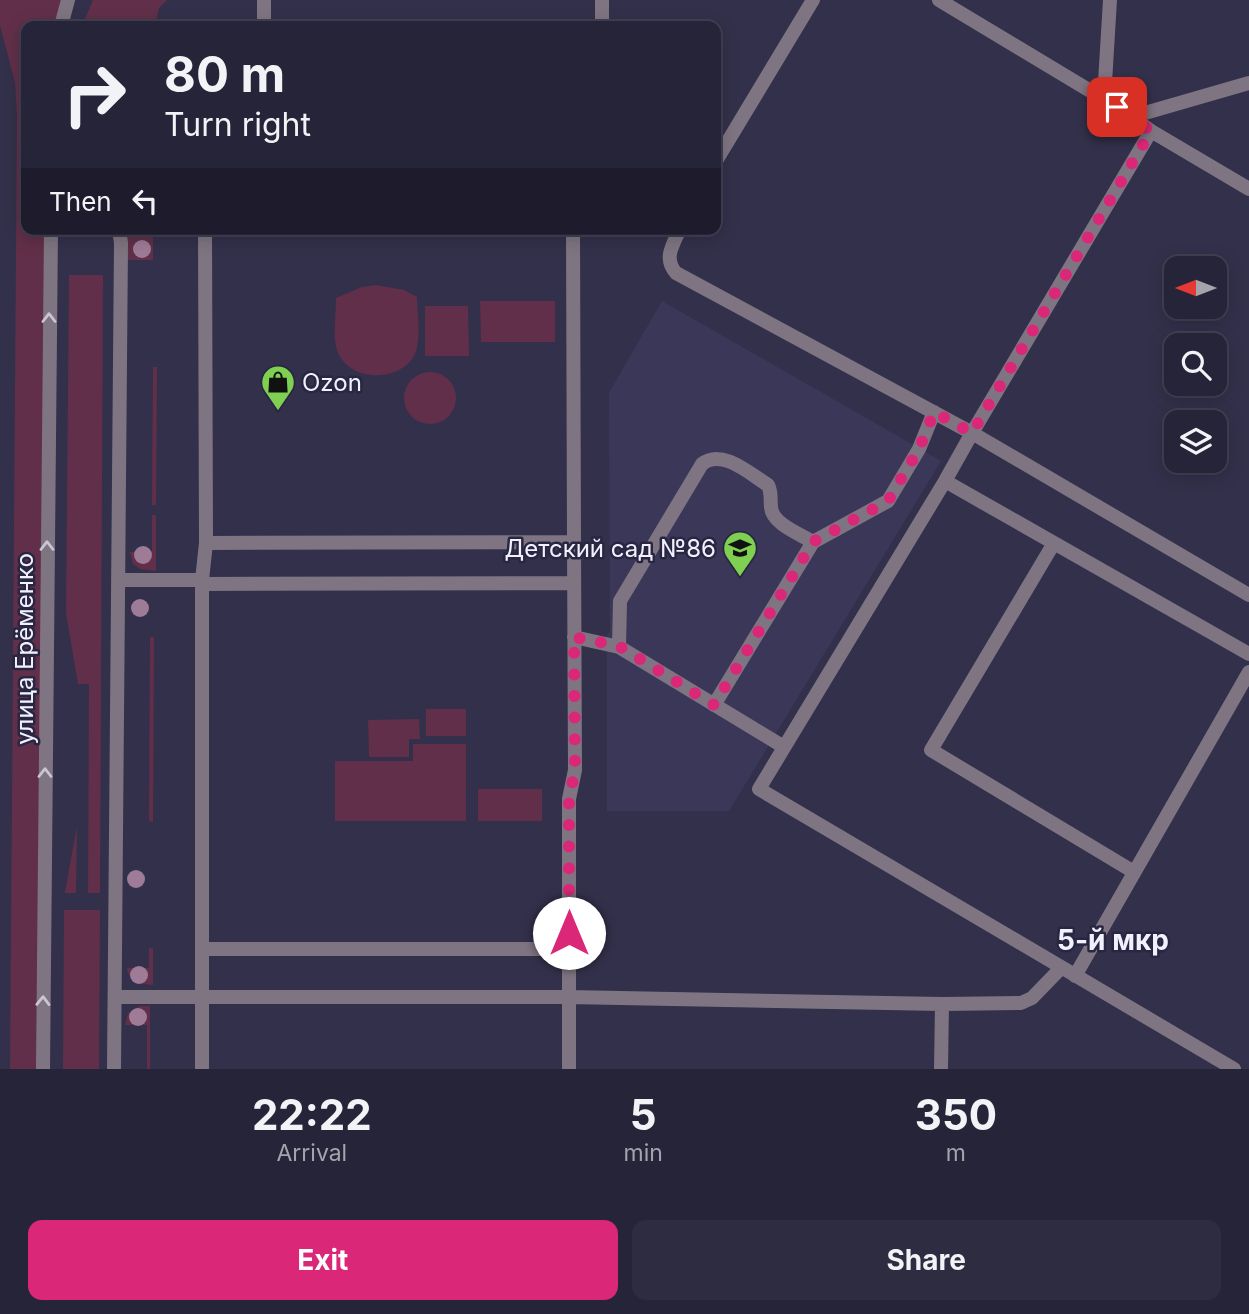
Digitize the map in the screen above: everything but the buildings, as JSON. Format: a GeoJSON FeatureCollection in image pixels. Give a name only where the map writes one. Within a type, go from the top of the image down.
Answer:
{"type":"FeatureCollection","features":[{"type":"Feature","properties":{"kind":"street"},"geometry":{"type":"LineString","coordinates":[[62,21],[68,0]]}},
{"type":"Feature","properties":{"kind":"street"},"geometry":{"type":"LineString","coordinates":[[264,0],[264,21]]}},
{"type":"Feature","properties":{"kind":"street"},"geometry":{"type":"LineString","coordinates":[[602,0],[602,21]]}},
{"type":"Feature","properties":{"kind":"street"},"geometry":{"type":"LineString","coordinates":[[721,153],[813,0]]}},
{"type":"Feature","properties":{"kind":"street"},"geometry":{"type":"LineString","coordinates":[[939,0],[1249,189]]}},
{"type":"Feature","properties":{"kind":"street"},"geometry":{"type":"LineString","coordinates":[[1104,99],[1110,0]]}},
{"type":"Feature","properties":{"kind":"street"},"geometry":{"type":"LineString","coordinates":[[1131,117],[1249,83]]}},
{"type":"Feature","properties":{"kind":"street"},"geometry":{"type":"LineString","coordinates":[[1151,131],[945,481],[759,789],[1234,1069]]}},
{"type":"Feature","properties":{"kind":"street","name":"улица Ерёменко"},"geometry":{"type":"LineString","coordinates":[[43,1069],[51,235]]}},
{"type":"Feature","properties":{"kind":"street"},"geometry":{"type":"LineString","coordinates":[[114,1069],[120,235]]}},
{"type":"Feature","properties":{"kind":"street"},"geometry":{"type":"LineString","coordinates":[[202,1069],[205,235]]}},
{"type":"Feature","properties":{"kind":"street"},"geometry":{"type":"LineString","coordinates":[[569,1069],[569,799],[575,770],[573,235]]}},
{"type":"Feature","properties":{"kind":"street"},"geometry":{"type":"LineString","coordinates":[[677,235],[668,256],[670,267],[676,273],[972,433],[1249,595]]}},
{"type":"Feature","properties":{"kind":"street"},"geometry":{"type":"LineString","coordinates":[[714,705],[813,542],[888,501],[919,449],[934,412]]}},
{"type":"Feature","properties":{"kind":"street"},"geometry":{"type":"LineString","coordinates":[[619,646],[620,601],[705,461],[717,458],[726,460],[768,485],[775,519],[813,542]]}},
{"type":"Feature","properties":{"kind":"street"},"geometry":{"type":"LineString","coordinates":[[945,481],[1249,654]]}},
{"type":"Feature","properties":{"kind":"street"},"geometry":{"type":"LineString","coordinates":[[206,543],[574,542]]}},
{"type":"Feature","properties":{"kind":"street"},"geometry":{"type":"LineString","coordinates":[[1054,543],[930,750],[1135,872]]}},
{"type":"Feature","properties":{"kind":"street"},"geometry":{"type":"LineString","coordinates":[[118,580],[574,583]]}},
{"type":"Feature","properties":{"kind":"street"},"geometry":{"type":"LineString","coordinates":[[574,637],[619,646],[784,747]]}},
{"type":"Feature","properties":{"kind":"street"},"geometry":{"type":"LineString","coordinates":[[1075,976],[1249,672]]}},
{"type":"Feature","properties":{"kind":"street"},"geometry":{"type":"LineString","coordinates":[[203,949],[569,949]]}},
{"type":"Feature","properties":{"kind":"street"},"geometry":{"type":"LineString","coordinates":[[115,998],[568,997],[1021,1003],[1031,998],[1061,968]]}},
{"type":"Feature","properties":{"kind":"street"},"geometry":{"type":"LineString","coordinates":[[941,1069],[942,1004]]}},
{"type":"Feature","properties":{"kind":"shaded area"},"geometry":{"type":"Polygon","coordinates":[[[0,0],[71,0],[64,21],[21,21],[21,235],[48,235],[42,1069],[10,1069],[17,115],[15,82],[0,26],[0,0]]]}},
{"type":"Feature","properties":{"kind":"shaded area"},"geometry":{"type":"Polygon","coordinates":[[[93,0],[167,0],[159,8],[156,21],[84,21],[93,0]]]}},
{"type":"Feature","properties":{"kind":"shaded area"},"geometry":{"type":"Polygon","coordinates":[[[124,235],[153,235],[153,260],[126,260],[124,235]]]}},
{"type":"Feature","properties":{"kind":"shaded area"},"geometry":{"type":"Polygon","coordinates":[[[69,275],[103,275],[100,893],[88,893],[89,684],[78,684],[66,613],[69,275]]]}},
{"type":"Feature","properties":{"kind":"shaded area"},"geometry":{"type":"Polygon","coordinates":[[[376,285],[404,290],[417,297],[418,335],[414,356],[396,372],[384,375],[359,372],[349,366],[341,358],[335,341],[336,298],[362,287],[376,285]]]}},
{"type":"Feature","properties":{"kind":"shaded area"},"geometry":{"type":"Polygon","coordinates":[[[480,301],[555,301],[555,342],[481,342],[480,301]]]}},
{"type":"Feature","properties":{"kind":"shaded area","name":"Детский сад №86"},"geometry":{"type":"Polygon","coordinates":[[[662,301],[941,461],[729,811],[607,811],[607,635],[610,632],[609,393],[662,301]]]}},
{"type":"Feature","properties":{"kind":"shaded area"},"geometry":{"type":"Polygon","coordinates":[[[425,306],[468,306],[469,356],[425,356],[425,306]]]}},
{"type":"Feature","properties":{"kind":"shaded area"},"geometry":{"type":"Polygon","coordinates":[[[153,367],[157,367],[156,505],[152,505],[153,367]]]}},
{"type":"Feature","properties":{"kind":"shaded area"},"geometry":{"type":"Polygon","coordinates":[[[430,372],[440,374],[448,380],[454,388],[454,408],[448,416],[440,422],[430,424],[420,422],[412,416],[406,408],[404,398],[406,388],[412,380],[420,374],[430,372]]]}},
{"type":"Feature","properties":{"kind":"shaded area"},"geometry":{"type":"Polygon","coordinates":[[[152,515],[156,515],[156,571],[140,569],[133,564],[130,552],[152,551],[152,515]]]}},
{"type":"Feature","properties":{"kind":"shaded area"},"geometry":{"type":"Polygon","coordinates":[[[150,637],[154,637],[153,822],[149,821],[150,637]]]}},
{"type":"Feature","properties":{"kind":"shaded area"},"geometry":{"type":"Polygon","coordinates":[[[426,709],[466,709],[466,736],[426,736],[426,709]]]}},
{"type":"Feature","properties":{"kind":"shaded area"},"geometry":{"type":"Polygon","coordinates":[[[419,719],[420,739],[409,739],[409,757],[369,757],[368,720],[419,719]]]}},
{"type":"Feature","properties":{"kind":"shaded area"},"geometry":{"type":"Polygon","coordinates":[[[413,744],[466,744],[466,821],[335,821],[335,761],[413,761],[413,744]]]}},
{"type":"Feature","properties":{"kind":"shaded area"},"geometry":{"type":"Polygon","coordinates":[[[478,789],[542,789],[542,821],[478,821],[478,789]]]}},
{"type":"Feature","properties":{"kind":"shaded area"},"geometry":{"type":"Polygon","coordinates":[[[77,826],[76,893],[65,893],[65,892],[77,826]]]}},
{"type":"Feature","properties":{"kind":"shaded area"},"geometry":{"type":"Polygon","coordinates":[[[64,910],[100,910],[99,1069],[63,1069],[64,910]]]}},
{"type":"Feature","properties":{"kind":"shaded area"},"geometry":{"type":"Polygon","coordinates":[[[149,948],[153,948],[153,985],[133,980],[127,968],[149,968],[149,948]]]}},
{"type":"Feature","properties":{"kind":"shaded area"},"geometry":{"type":"Polygon","coordinates":[[[139,1006],[150,1006],[150,1069],[147,1069],[147,1025],[125,1025],[128,1013],[139,1006]]]}},
{"type":"Feature","properties":{"kind":"place","name":"Ozon"},"geometry":{"type":"Point","coordinates":[278,412]}},
{"type":"Feature","properties":{"kind":"place","name":"Детский сад №86"},"geometry":{"type":"Point","coordinates":[740,578]}},
{"type":"Feature","properties":{"kind":"district","name":"5-й мкр"},"geometry":{"type":"Point","coordinates":[1113,940]}},
{"type":"Feature","properties":{"kind":"route"},"geometry":{"type":"LineString","coordinates":[[569,933],[569,799],[575,770],[574,637],[619,646],[714,705],[813,542],[888,501],[919,449],[934,412],[972,433],[1151,131],[1117,107]]}}]}
